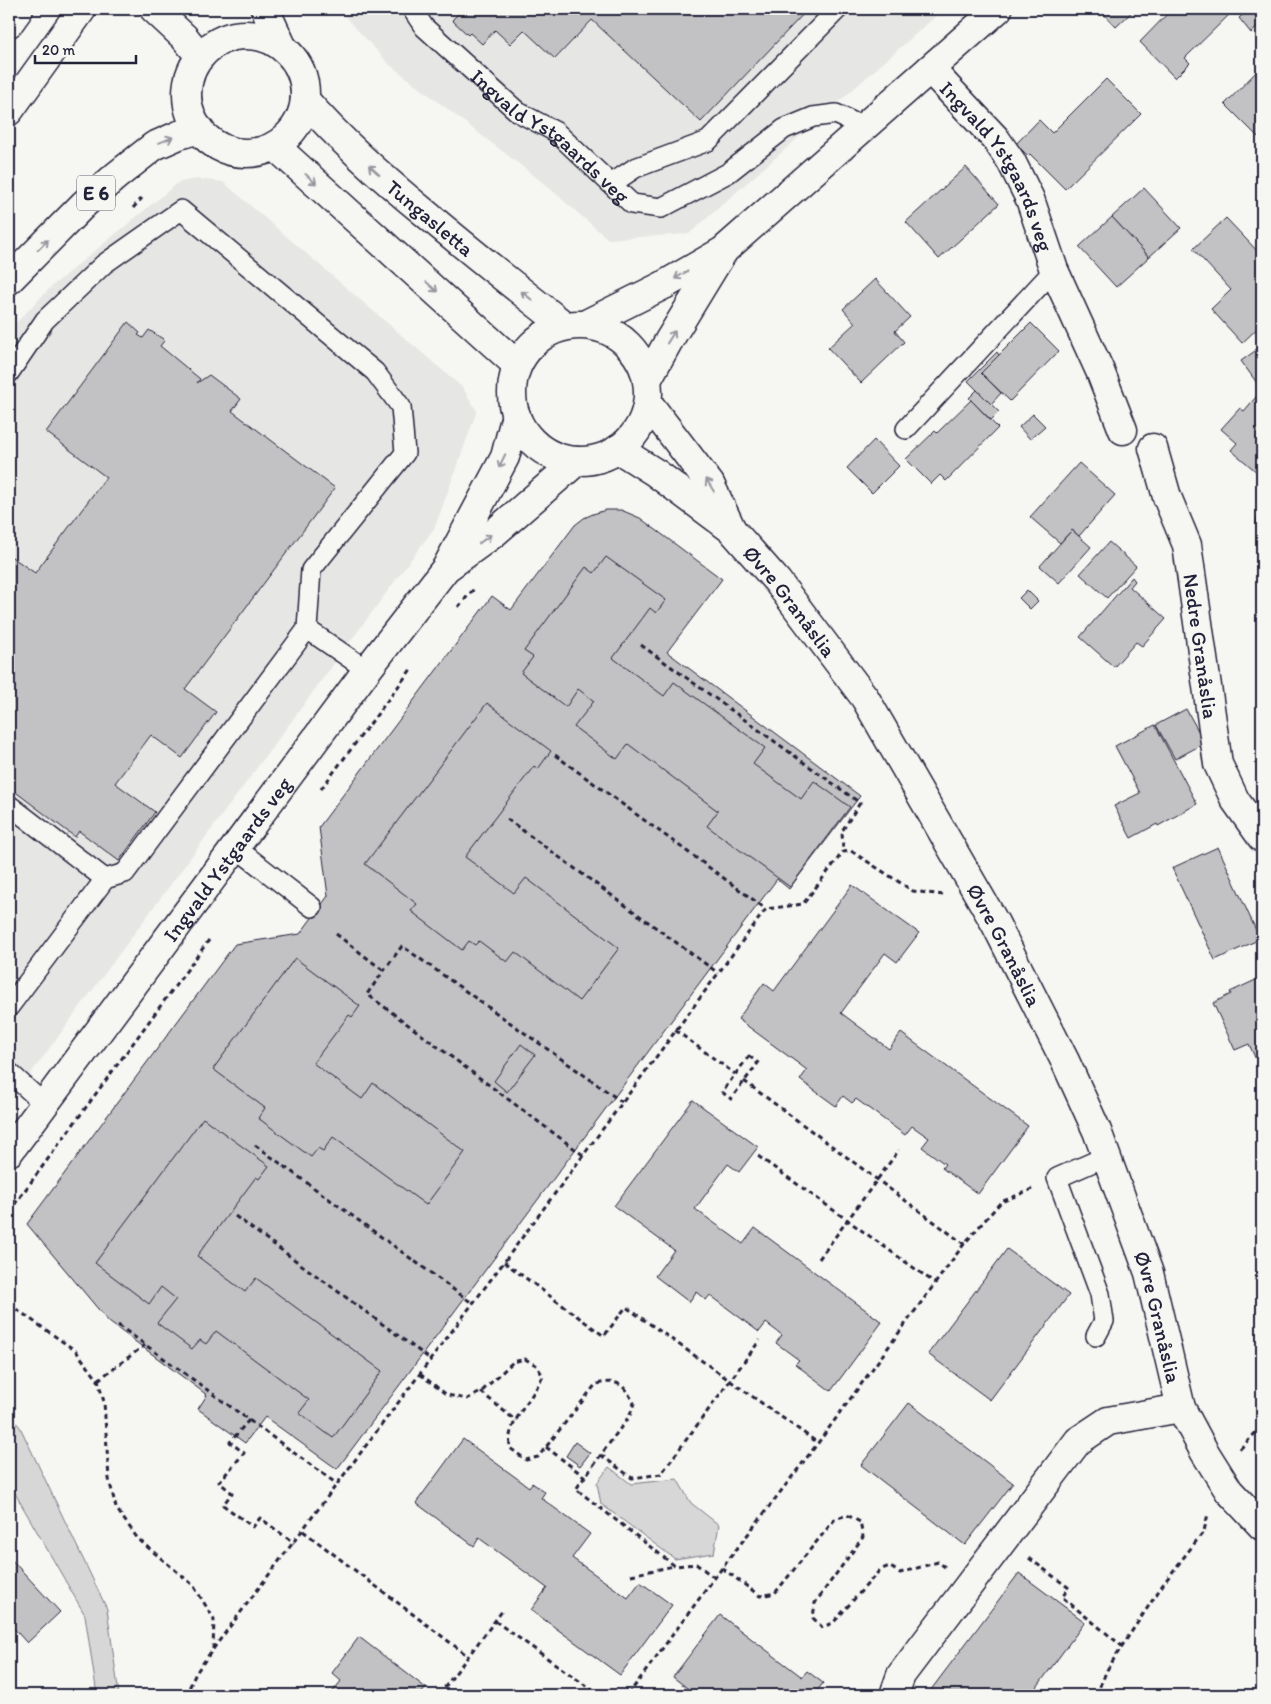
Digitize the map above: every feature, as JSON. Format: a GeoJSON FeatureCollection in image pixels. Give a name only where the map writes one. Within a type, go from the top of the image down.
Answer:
{"type":"FeatureCollection","features":[{"type":"Feature","properties":{"kind":"main road"},"geometry":{"type":"LineString","coordinates":[[9,23],[19,9]]}},
{"type":"Feature","properties":{"kind":"main road"},"geometry":{"type":"LineString","coordinates":[[9,111],[82,9]]}},
{"type":"Feature","properties":{"kind":"main road"},"geometry":{"type":"LineString","coordinates":[[154,9],[180,33],[200,56]]}},
{"type":"Feature","properties":{"kind":"main road"},"geometry":{"type":"LineString","coordinates":[[266,9],[282,46],[296,61],[304,80],[305,100],[300,118],[290,134],[275,146],[257,152],[238,152],[220,147],[204,136],[193,120],[188,104],[187,87],[191,70],[200,56],[214,44],[230,36],[248,34],[266,38],[282,46]]}},
{"type":"Feature","properties":{"kind":"main road","name":"Ingvald Ystgaards veg"},"geometry":{"type":"LineString","coordinates":[[576,325],[658,288],[723,251],[998,9]]}},
{"type":"Feature","properties":{"kind":"main road","name":"Ingvald Ystgaards veg"},"geometry":{"type":"LineString","coordinates":[[930,69],[994,138],[1011,161],[1030,199],[1054,270],[1100,371],[1123,430]]}},
{"type":"Feature","properties":{"kind":"main road","name":"Tungasletta"},"geometry":{"type":"LineString","coordinates":[[305,100],[328,127],[373,170],[480,260],[576,325]]}},
{"type":"Feature","properties":{"kind":"main road","name":"E 6"},"geometry":{"type":"LineString","coordinates":[[9,280],[84,204],[116,176],[154,146],[199,129]]}},
{"type":"Feature","properties":{"kind":"main road"},"geometry":{"type":"LineString","coordinates":[[275,146],[517,365]]}},
{"type":"Feature","properties":{"kind":"main road","name":"Ingvald Ystgaards veg"},"geometry":{"type":"LineString","coordinates":[[648,391],[668,342],[723,251]]}},
{"type":"Feature","properties":{"kind":"main road"},"geometry":{"type":"LineString","coordinates":[[576,325],[606,330],[624,340],[639,358],[648,391],[641,425],[627,443],[610,455],[590,461],[570,461],[550,455],[533,443],[520,426],[513,406],[512,385],[517,365],[529,347],[545,334],[576,325]]}},
{"type":"Feature","properties":{"kind":"main road","name":"Øvre Granåslia"},"geometry":{"type":"LineString","coordinates":[[648,391],[710,484],[732,529]]}},
{"type":"Feature","properties":{"kind":"main road","name":"Ingvald Ystgaards veg"},"geometry":{"type":"LineString","coordinates":[[9,1152],[235,847],[446,568],[505,457],[516,415]]}},
{"type":"Feature","properties":{"kind":"main road","name":"Nedre Granåslia"},"geometry":{"type":"LineString","coordinates":[[1153,448],[1167,496],[1188,545],[1218,764],[1234,800],[1262,838]]}},
{"type":"Feature","properties":{"kind":"main road","name":"Øvre Granåslia"},"geometry":{"type":"LineString","coordinates":[[618,449],[656,473],[732,529],[777,581],[865,698],[983,901],[1065,1061],[1098,1130],[1149,1273],[1182,1408],[1216,1472],[1229,1491],[1262,1526]]}},
{"type":"Feature","properties":{"kind":"main road","name":"Ingvald Ystgaards veg"},"geometry":{"type":"LineString","coordinates":[[446,568],[492,534],[577,461]]}},
{"type":"Feature","properties":{"kind":"main road","name":"Øvre Granåslia"},"geometry":{"type":"LineString","coordinates":[[894,1695],[901,1675],[1078,1441],[1108,1421],[1182,1408]]}},
{"type":"Feature","properties":{"kind":"lane","name":"Ingvald Ystgaards veg"},"geometry":{"type":"LineString","coordinates":[[412,9],[424,27],[518,112],[556,132],[632,204],[661,208],[728,173],[784,129],[813,117],[836,114],[863,127]]}},
{"type":"Feature","properties":{"kind":"lane"},"geometry":{"type":"LineString","coordinates":[[611,184],[635,168],[708,141],[838,9]]}},
{"type":"Feature","properties":{"kind":"lane"},"geometry":{"type":"LineString","coordinates":[[9,373],[44,320],[104,264],[181,210],[375,372],[402,407],[405,452],[311,570],[307,629],[125,873],[105,879],[9,1007]]}},
{"type":"Feature","properties":{"kind":"lane","name":"Ingvald Ystgaards veg"},"geometry":{"type":"LineString","coordinates":[[906,429],[1054,270]]}},
{"type":"Feature","properties":{"kind":"lane"},"geometry":{"type":"LineString","coordinates":[[307,629],[368,670]]}},
{"type":"Feature","properties":{"kind":"lane"},"geometry":{"type":"LineString","coordinates":[[9,805],[105,879]]}},
{"type":"Feature","properties":{"kind":"lane"},"geometry":{"type":"LineString","coordinates":[[235,847],[312,907]]}},
{"type":"Feature","properties":{"kind":"lane"},"geometry":{"type":"LineString","coordinates":[[9,1072],[44,1104]]}},
{"type":"Feature","properties":{"kind":"lane"},"geometry":{"type":"LineString","coordinates":[[1096,1336],[1104,1321],[1100,1294],[1057,1178],[1107,1156]]}},
{"type":"Feature","properties":{"kind":"path"},"geometry":{"type":"LineString","coordinates":[[555,755],[766,909],[804,904],[843,852],[842,831],[860,803],[642,645]]}},
{"type":"Feature","properties":{"kind":"path"},"geometry":{"type":"LineString","coordinates":[[507,819],[718,973]]}},
{"type":"Feature","properties":{"kind":"path"},"geometry":{"type":"LineString","coordinates":[[843,852],[851,851],[913,891],[983,901]]}},
{"type":"Feature","properties":{"kind":"path"},"geometry":{"type":"LineString","coordinates":[[186,1695],[196,1673],[213,1649],[766,909]]}},
{"type":"Feature","properties":{"kind":"path"},"geometry":{"type":"LineString","coordinates":[[336,934],[384,971]]}},
{"type":"Feature","properties":{"kind":"path"},"geometry":{"type":"LineString","coordinates":[[583,1155],[367,994],[402,946],[622,1102]]}},
{"type":"Feature","properties":{"kind":"path"},"geometry":{"type":"LineString","coordinates":[[675,1030],[735,1074]]}},
{"type":"Feature","properties":{"kind":"path"},"geometry":{"type":"LineString","coordinates":[[749,1056],[758,1063],[731,1099],[722,1092],[735,1074],[749,1056]]}},
{"type":"Feature","properties":{"kind":"path"},"geometry":{"type":"LineString","coordinates":[[744,1081],[964,1244]]}},
{"type":"Feature","properties":{"kind":"path"},"geometry":{"type":"LineString","coordinates":[[255,1145],[472,1303]]}},
{"type":"Feature","properties":{"kind":"path"},"geometry":{"type":"LineString","coordinates":[[820,1259],[899,1150]]}},
{"type":"Feature","properties":{"kind":"path"},"geometry":{"type":"LineString","coordinates":[[758,1156],[935,1283]]}},
{"type":"Feature","properties":{"kind":"path"},"geometry":{"type":"LineString","coordinates":[[628,1695],[818,1443],[964,1244],[1001,1202],[1057,1178]]}},
{"type":"Feature","properties":{"kind":"path"},"geometry":{"type":"LineString","coordinates":[[235,1216],[430,1359]]}},
{"type":"Feature","properties":{"kind":"path"},"geometry":{"type":"LineString","coordinates":[[504,1262],[604,1336],[626,1307],[818,1443]]}},
{"type":"Feature","properties":{"kind":"path"},"geometry":{"type":"LineString","coordinates":[[9,1304],[76,1351],[98,1380],[104,1402],[109,1479],[116,1508],[138,1539],[193,1585],[214,1620],[213,1649]]}},
{"type":"Feature","properties":{"kind":"path"},"geometry":{"type":"LineString","coordinates":[[118,1325],[338,1484]]}},
{"type":"Feature","properties":{"kind":"path"},"geometry":{"type":"LineString","coordinates":[[601,1454],[632,1478],[661,1474],[760,1340]]}},
{"type":"Feature","properties":{"kind":"path"},"geometry":{"type":"LineString","coordinates":[[98,1380],[145,1345]]}},
{"type":"Feature","properties":{"kind":"path"},"geometry":{"type":"LineString","coordinates":[[420,1374],[447,1395],[467,1399],[481,1392],[512,1362],[525,1358],[536,1365],[543,1376],[538,1388],[516,1421],[510,1435],[510,1448],[526,1460],[538,1457],[596,1384],[610,1381],[625,1387],[634,1403],[630,1415],[576,1489],[675,1566]]}},
{"type":"Feature","properties":{"kind":"path"},"geometry":{"type":"LineString","coordinates":[[481,1392],[516,1421]]}},
{"type":"Feature","properties":{"kind":"path"},"geometry":{"type":"LineString","coordinates":[[249,1420],[230,1442],[244,1453],[219,1482],[232,1493],[223,1505],[253,1528],[260,1518],[294,1543]]}},
{"type":"Feature","properties":{"kind":"path"},"geometry":{"type":"LineString","coordinates":[[546,1447],[585,1477]]}},
{"type":"Feature","properties":{"kind":"path"},"geometry":{"type":"LineString","coordinates":[[1096,1695],[1107,1670],[1122,1646],[1164,1583],[1204,1531],[1216,1472]]}},
{"type":"Feature","properties":{"kind":"path"},"geometry":{"type":"LineString","coordinates":[[722,1568],[760,1596],[775,1593],[835,1519],[847,1515],[860,1522],[863,1537],[815,1603],[813,1618],[822,1627],[833,1623],[880,1570],[889,1566],[900,1573],[938,1562],[970,1584]]}},
{"type":"Feature","properties":{"kind":"path"},"geometry":{"type":"LineString","coordinates":[[303,1531],[468,1656]]}},
{"type":"Feature","properties":{"kind":"path"},"geometry":{"type":"LineString","coordinates":[[1004,1540],[1069,1588],[1062,1597],[1122,1646]]}},
{"type":"Feature","properties":{"kind":"path"},"geometry":{"type":"LineString","coordinates":[[630,1575],[696,1564],[715,1578]]}},
{"type":"Feature","properties":{"kind":"path"},"geometry":{"type":"LineString","coordinates":[[439,1695],[503,1610]]}},
{"type":"Feature","properties":{"kind":"path"},"geometry":{"type":"LineString","coordinates":[[495,1621],[598,1695]]}},
{"type":"Feature","properties":{"kind":"shaded area"},"geometry":{"type":"Polygon","coordinates":[[[338,9],[944,9],[689,234],[608,239],[541,181],[390,65],[338,9]]]}},
{"type":"Feature","properties":{"kind":"shaded area"},"geometry":{"type":"Polygon","coordinates":[[[197,179],[223,182],[463,388],[477,411],[435,527],[9,1103],[9,330],[52,286],[179,182],[197,179]]]}},
{"type":"Feature","properties":{"kind":"shaded area"},"geometry":{"type":"Polygon","coordinates":[[[9,1414],[20,1427],[107,1609],[119,1695],[97,1695],[85,1615],[9,1483],[9,1414]]]}},
{"type":"Feature","properties":{"kind":"shaded area"},"geometry":{"type":"Polygon","coordinates":[[[609,1467],[631,1484],[677,1479],[691,1503],[719,1525],[714,1553],[675,1559],[601,1504],[597,1483],[609,1467]]]}},
{"type":"Feature","properties":{"kind":"building"},"geometry":{"type":"Polygon","coordinates":[[[463,9],[808,9],[701,122],[592,20],[555,59],[524,30],[510,44],[495,30],[482,44],[470,33],[468,35],[452,20],[463,9]]]}},
{"type":"Feature","properties":{"kind":"building"},"geometry":{"type":"Polygon","coordinates":[[[1099,9],[1135,9],[1116,27],[1099,9]]]}},
{"type":"Feature","properties":{"kind":"building"},"geometry":{"type":"Polygon","coordinates":[[[1172,9],[1234,10],[1185,58],[1190,63],[1175,78],[1140,42],[1172,9]]]}},
{"type":"Feature","properties":{"kind":"building"},"geometry":{"type":"Polygon","coordinates":[[[1249,9],[1262,22],[1251,33],[1239,18],[1249,9]]]}},
{"type":"Feature","properties":{"kind":"building"},"geometry":{"type":"Polygon","coordinates":[[[1261,67],[1262,133],[1258,137],[1225,104],[1261,67]]]}},
{"type":"Feature","properties":{"kind":"building"},"geometry":{"type":"Polygon","coordinates":[[[1106,79],[1141,114],[1065,189],[1030,154],[1028,156],[1016,144],[1039,120],[1052,133],[1106,79]]]}},
{"type":"Feature","properties":{"kind":"building"},"geometry":{"type":"Polygon","coordinates":[[[966,167],[999,204],[939,259],[906,222],[966,167]]]}},
{"type":"Feature","properties":{"kind":"building"},"geometry":{"type":"Polygon","coordinates":[[[1144,188],[1181,228],[1149,257],[1112,217],[1144,188]]]}},
{"type":"Feature","properties":{"kind":"building"},"geometry":{"type":"Polygon","coordinates":[[[1112,217],[1149,257],[1116,287],[1079,247],[1112,217]]]}},
{"type":"Feature","properties":{"kind":"building"},"geometry":{"type":"Polygon","coordinates":[[[1226,218],[1262,256],[1262,324],[1242,343],[1211,309],[1231,290],[1193,249],[1226,218]]]}},
{"type":"Feature","properties":{"kind":"building"},"geometry":{"type":"Polygon","coordinates":[[[875,279],[910,317],[895,331],[904,342],[861,383],[828,348],[855,323],[843,309],[875,279]]]}},
{"type":"Feature","properties":{"kind":"building"},"geometry":{"type":"Polygon","coordinates":[[[128,322],[140,333],[138,335],[143,338],[149,330],[163,339],[164,341],[160,346],[200,379],[197,383],[209,375],[241,399],[232,411],[335,488],[185,689],[216,712],[182,758],[151,735],[115,783],[155,812],[119,861],[79,831],[75,837],[9,787],[9,555],[35,573],[106,477],[46,432],[128,322]]]}},
{"type":"Feature","properties":{"kind":"building"},"geometry":{"type":"Polygon","coordinates":[[[1031,323],[1059,351],[1010,401],[981,373],[1031,323]]]}},
{"type":"Feature","properties":{"kind":"building"},"geometry":{"type":"Polygon","coordinates":[[[1262,346],[1262,379],[1257,383],[1241,361],[1262,346]]]}},
{"type":"Feature","properties":{"kind":"building"},"geometry":{"type":"Polygon","coordinates":[[[997,352],[999,355],[981,373],[1001,393],[991,404],[968,381],[997,352]]]}},
{"type":"Feature","properties":{"kind":"building"},"geometry":{"type":"Polygon","coordinates":[[[977,390],[999,412],[991,420],[969,398],[977,390]]]}},
{"type":"Feature","properties":{"kind":"building"},"geometry":{"type":"Polygon","coordinates":[[[1262,390],[1262,468],[1258,473],[1231,450],[1237,443],[1221,429],[1240,408],[1244,411],[1262,390]]]}},
{"type":"Feature","properties":{"kind":"building"},"geometry":{"type":"Polygon","coordinates":[[[971,400],[998,428],[946,481],[940,475],[931,484],[906,459],[935,431],[937,433],[971,400]]]}},
{"type":"Feature","properties":{"kind":"building"},"geometry":{"type":"Polygon","coordinates":[[[1033,414],[1045,426],[1030,439],[1019,427],[1033,414]]]}},
{"type":"Feature","properties":{"kind":"building"},"geometry":{"type":"Polygon","coordinates":[[[874,440],[899,466],[872,493],[847,468],[874,440]]]}},
{"type":"Feature","properties":{"kind":"building"},"geometry":{"type":"Polygon","coordinates":[[[1079,463],[1115,495],[1079,536],[1072,530],[1060,543],[1030,517],[1079,463]]]}},
{"type":"Feature","properties":{"kind":"building"},"geometry":{"type":"Polygon","coordinates":[[[1262,494],[1262,525],[1256,524],[1262,494]]]}},
{"type":"Feature","properties":{"kind":"building"},"geometry":{"type":"Polygon","coordinates":[[[606,510],[621,510],[640,518],[722,579],[667,652],[860,796],[789,889],[777,879],[337,1469],[265,1417],[245,1443],[198,1409],[207,1395],[109,1322],[27,1224],[235,944],[300,934],[328,896],[319,827],[492,596],[511,610],[575,525],[584,518],[606,510]]]}},
{"type":"Feature","properties":{"kind":"building"},"geometry":{"type":"Polygon","coordinates":[[[1072,530],[1091,547],[1059,583],[1040,566],[1072,530]]]}},
{"type":"Feature","properties":{"kind":"building"},"geometry":{"type":"Polygon","coordinates":[[[1109,542],[1136,566],[1107,598],[1080,574],[1109,542]]]}},
{"type":"Feature","properties":{"kind":"building"},"geometry":{"type":"Polygon","coordinates":[[[606,557],[666,600],[656,613],[650,608],[613,658],[664,696],[674,682],[765,748],[753,764],[801,799],[814,781],[850,807],[790,887],[707,826],[718,811],[628,744],[617,759],[574,727],[594,701],[578,689],[566,707],[521,673],[533,657],[524,651],[586,567],[594,573],[606,557]]]}},
{"type":"Feature","properties":{"kind":"building"},"geometry":{"type":"Polygon","coordinates":[[[1132,577],[1135,581],[1130,587],[1166,619],[1142,646],[1136,642],[1114,667],[1080,637],[1132,577]]]}},
{"type":"Feature","properties":{"kind":"building"},"geometry":{"type":"Polygon","coordinates":[[[1027,590],[1038,601],[1030,609],[1019,598],[1027,590]]]}},
{"type":"Feature","properties":{"kind":"building"},"geometry":{"type":"Polygon","coordinates":[[[1262,592],[1262,621],[1257,620],[1262,592]]]}},
{"type":"Feature","properties":{"kind":"building"},"geometry":{"type":"Polygon","coordinates":[[[487,703],[551,751],[538,769],[534,766],[465,857],[514,893],[526,878],[619,948],[579,1001],[515,952],[507,962],[479,941],[475,945],[469,941],[462,950],[411,911],[417,904],[365,864],[487,703]]]}},
{"type":"Feature","properties":{"kind":"building"},"geometry":{"type":"Polygon","coordinates":[[[1186,709],[1205,743],[1175,759],[1156,725],[1186,709]]]}},
{"type":"Feature","properties":{"kind":"building"},"geometry":{"type":"Polygon","coordinates":[[[1155,725],[1197,804],[1158,826],[1157,824],[1131,838],[1114,806],[1140,793],[1115,746],[1155,725]]]}},
{"type":"Feature","properties":{"kind":"building"},"geometry":{"type":"Polygon","coordinates":[[[1218,847],[1260,939],[1215,960],[1172,868],[1218,847]]]}},
{"type":"Feature","properties":{"kind":"building"},"geometry":{"type":"Polygon","coordinates":[[[852,885],[919,933],[897,962],[885,953],[841,1013],[889,1049],[901,1033],[1028,1126],[978,1194],[942,1168],[945,1164],[922,1147],[929,1138],[912,1126],[905,1135],[856,1099],[852,1103],[843,1096],[836,1106],[800,1080],[807,1070],[738,1019],[764,983],[774,991],[852,885]]]}},
{"type":"Feature","properties":{"kind":"building"},"geometry":{"type":"Polygon","coordinates":[[[295,958],[360,1006],[352,1017],[349,1015],[313,1063],[362,1099],[373,1083],[465,1152],[426,1205],[333,1137],[323,1151],[318,1148],[311,1157],[258,1118],[265,1108],[213,1069],[295,958]]]}},
{"type":"Feature","properties":{"kind":"building"},"geometry":{"type":"Polygon","coordinates":[[[1262,977],[1262,1073],[1249,1044],[1235,1050],[1213,1003],[1231,994],[1230,992],[1262,977]]]}},
{"type":"Feature","properties":{"kind":"building"},"geometry":{"type":"Polygon","coordinates":[[[521,1044],[535,1055],[507,1092],[494,1081],[521,1044]]]}},
{"type":"Feature","properties":{"kind":"building"},"geometry":{"type":"Polygon","coordinates":[[[693,1100],[758,1147],[739,1172],[728,1164],[695,1209],[743,1244],[755,1228],[882,1322],[831,1391],[795,1364],[799,1360],[776,1343],[782,1335],[766,1323],[759,1332],[710,1295],[706,1300],[696,1292],[689,1302],[655,1276],[674,1250],[614,1206],[693,1100]]]}},
{"type":"Feature","properties":{"kind":"building"},"geometry":{"type":"Polygon","coordinates":[[[203,1118],[269,1166],[259,1179],[256,1177],[197,1256],[245,1292],[256,1278],[382,1371],[333,1438],[299,1413],[309,1400],[216,1331],[206,1344],[200,1340],[192,1349],[157,1323],[176,1299],[161,1287],[149,1304],[95,1263],[203,1118]]]}},
{"type":"Feature","properties":{"kind":"building"},"geometry":{"type":"Polygon","coordinates":[[[1007,1249],[1069,1295],[990,1400],[928,1354],[1007,1249]]]}},
{"type":"Feature","properties":{"kind":"building"},"geometry":{"type":"Polygon","coordinates":[[[909,1403],[1013,1483],[965,1545],[861,1465],[909,1403]]]}},
{"type":"Feature","properties":{"kind":"building"},"geometry":{"type":"Polygon","coordinates":[[[463,1439],[529,1487],[532,1483],[545,1492],[541,1498],[590,1534],[572,1558],[628,1598],[640,1582],[672,1605],[620,1675],[531,1610],[547,1588],[479,1538],[474,1546],[416,1503],[463,1439]]]}},
{"type":"Feature","properties":{"kind":"building"},"geometry":{"type":"Polygon","coordinates":[[[575,1442],[590,1453],[580,1466],[566,1456],[575,1442]]]}},
{"type":"Feature","properties":{"kind":"building"},"geometry":{"type":"Polygon","coordinates":[[[9,1557],[60,1612],[27,1643],[9,1623],[9,1557]]]}},
{"type":"Feature","properties":{"kind":"building"},"geometry":{"type":"Polygon","coordinates":[[[1019,1573],[1085,1622],[1031,1695],[927,1695],[1019,1573]]]}},
{"type":"Feature","properties":{"kind":"building"},"geometry":{"type":"Polygon","coordinates":[[[720,1615],[802,1677],[807,1671],[823,1683],[814,1695],[696,1695],[673,1677],[720,1615]]]}},
{"type":"Feature","properties":{"kind":"building"},"geometry":{"type":"Polygon","coordinates":[[[359,1637],[426,1688],[420,1695],[330,1695],[341,1681],[332,1673],[359,1637]]]}}]}
